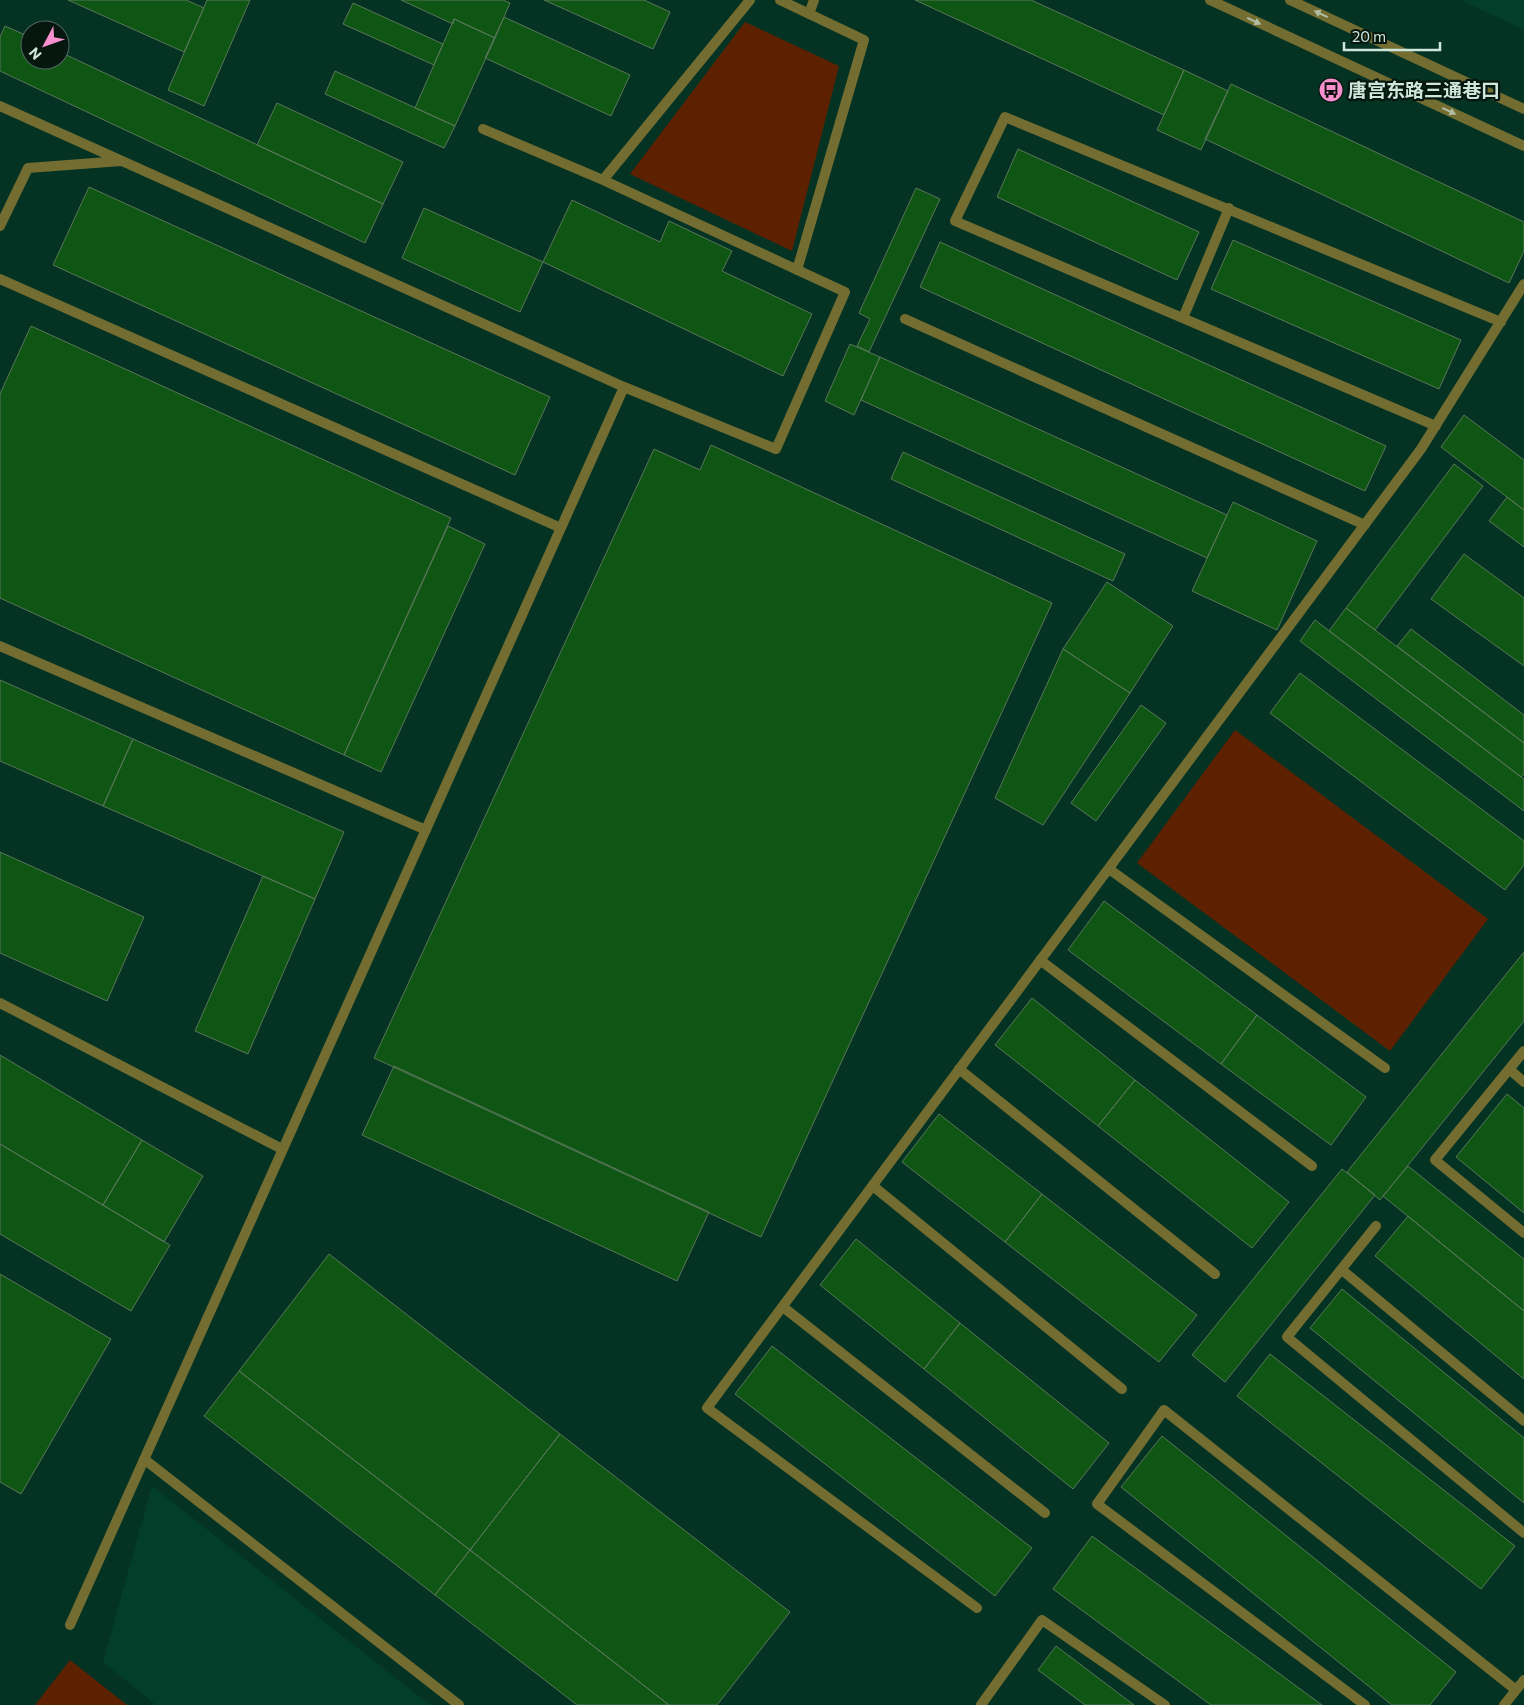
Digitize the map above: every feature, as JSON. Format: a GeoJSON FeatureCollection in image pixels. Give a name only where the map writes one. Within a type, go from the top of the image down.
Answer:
{"type":"FeatureCollection","features":[{"type":"Feature","properties":{"kind":"street"},"geometry":{"type":"LineString","coordinates":[[603,180],[750,0]]}},
{"type":"Feature","properties":{"kind":"street"},"geometry":{"type":"LineString","coordinates":[[780,0],[864,40],[797,270]]}},
{"type":"Feature","properties":{"kind":"street"},"geometry":{"type":"LineString","coordinates":[[808,14],[814,0]]}},
{"type":"Feature","properties":{"kind":"street"},"geometry":{"type":"LineString","coordinates":[[1210,0],[1524,146]]}},
{"type":"Feature","properties":{"kind":"street"},"geometry":{"type":"LineString","coordinates":[[1290,0],[1524,108]]}},
{"type":"Feature","properties":{"kind":"street"},"geometry":{"type":"LineString","coordinates":[[0,106],[624,387],[776,450],[845,292],[603,180],[483,129]]}},
{"type":"Feature","properties":{"kind":"street"},"geometry":{"type":"LineString","coordinates":[[1436,426],[955,222],[1005,117],[1501,322]]}},
{"type":"Feature","properties":{"kind":"street"},"geometry":{"type":"LineString","coordinates":[[0,226],[28,168],[122,161]]}},
{"type":"Feature","properties":{"kind":"street"},"geometry":{"type":"LineString","coordinates":[[1183,318],[1229,208]]}},
{"type":"Feature","properties":{"kind":"street"},"geometry":{"type":"LineString","coordinates":[[0,279],[561,528]]}},
{"type":"Feature","properties":{"kind":"street"},"geometry":{"type":"LineString","coordinates":[[977,1608],[708,1408],[1421,449],[1524,284]]}},
{"type":"Feature","properties":{"kind":"street"},"geometry":{"type":"LineString","coordinates":[[905,319],[1364,525]]}},
{"type":"Feature","properties":{"kind":"street"},"geometry":{"type":"LineString","coordinates":[[70,1625],[624,387]]}},
{"type":"Feature","properties":{"kind":"street"},"geometry":{"type":"LineString","coordinates":[[0,646],[426,830]]}},
{"type":"Feature","properties":{"kind":"street"},"geometry":{"type":"LineString","coordinates":[[1108,869],[1385,1068]]}},
{"type":"Feature","properties":{"kind":"street"},"geometry":{"type":"LineString","coordinates":[[1040,960],[1312,1166]]}},
{"type":"Feature","properties":{"kind":"street"},"geometry":{"type":"LineString","coordinates":[[0,1003],[282,1149]]}},
{"type":"Feature","properties":{"kind":"street"},"geometry":{"type":"LineString","coordinates":[[1524,1051],[1435,1160],[1524,1233]]}},
{"type":"Feature","properties":{"kind":"street"},"geometry":{"type":"LineString","coordinates":[[1509,1069],[1524,1082]]}},
{"type":"Feature","properties":{"kind":"street"},"geometry":{"type":"LineString","coordinates":[[960,1070],[1215,1274]]}},
{"type":"Feature","properties":{"kind":"street"},"geometry":{"type":"LineString","coordinates":[[873,1186],[1122,1389]]}},
{"type":"Feature","properties":{"kind":"street"},"geometry":{"type":"LineString","coordinates":[[1376,1226],[1287,1337],[1524,1533]]}},
{"type":"Feature","properties":{"kind":"street"},"geometry":{"type":"LineString","coordinates":[[1342,1270],[1524,1421]]}},
{"type":"Feature","properties":{"kind":"street"},"geometry":{"type":"LineString","coordinates":[[783,1307],[1045,1513]]}},
{"type":"Feature","properties":{"kind":"street"},"geometry":{"type":"LineString","coordinates":[[1365,1705],[1097,1504],[1164,1410],[1516,1690]]}},
{"type":"Feature","properties":{"kind":"street"},"geometry":{"type":"LineString","coordinates":[[144,1459],[458,1705]]}},
{"type":"Feature","properties":{"kind":"street"},"geometry":{"type":"LineString","coordinates":[[981,1705],[1042,1620],[1165,1705]]}},
{"type":"Feature","properties":{"kind":"street"},"geometry":{"type":"LineString","coordinates":[[1504,1705],[1524,1680]]}},
{"type":"Feature","properties":{"kind":"shaded area"},"geometry":{"type":"Polygon","coordinates":[[[1461,0],[1524,0],[1524,30],[1461,0]]]}},
{"type":"Feature","properties":{"kind":"shaded area"},"geometry":{"type":"Polygon","coordinates":[[[745,22],[839,66],[792,251],[630,174],[745,22]]]}},
{"type":"Feature","properties":{"kind":"shaded area"},"geometry":{"type":"Polygon","coordinates":[[[1235,730],[1488,919],[1390,1051],[1137,863],[1235,730]]]}},
{"type":"Feature","properties":{"kind":"shaded area"},"geometry":{"type":"Polygon","coordinates":[[[152,1486],[430,1705],[156,1705],[103,1662],[152,1486]]]}},
{"type":"Feature","properties":{"kind":"shaded area"},"geometry":{"type":"Polygon","coordinates":[[[70,1660],[127,1705],[35,1705],[70,1660]]]}},
{"type":"Feature","properties":{"kind":"building"},"geometry":{"type":"Polygon","coordinates":[[[68,0],[186,0],[204,8],[184,52],[68,0]]]}},
{"type":"Feature","properties":{"kind":"building"},"geometry":{"type":"Polygon","coordinates":[[[207,0],[250,0],[204,106],[168,90],[207,0]]]}},
{"type":"Feature","properties":{"kind":"building"},"geometry":{"type":"Polygon","coordinates":[[[401,0],[503,0],[510,3],[495,38],[454,19],[453,24],[401,0]]]}},
{"type":"Feature","properties":{"kind":"building"},"geometry":{"type":"Polygon","coordinates":[[[544,0],[644,0],[670,12],[653,49],[544,0]]]}},
{"type":"Feature","properties":{"kind":"building"},"geometry":{"type":"Polygon","coordinates":[[[915,0],[1031,0],[1184,70],[1164,115],[915,0]]]}},
{"type":"Feature","properties":{"kind":"building"},"geometry":{"type":"Polygon","coordinates":[[[353,3],[443,44],[434,65],[343,24],[353,3]]]}},
{"type":"Feature","properties":{"kind":"building"},"geometry":{"type":"Polygon","coordinates":[[[504,17],[630,75],[611,116],[485,58],[504,17]]]}},
{"type":"Feature","properties":{"kind":"building"},"geometry":{"type":"Polygon","coordinates":[[[454,19],[495,38],[455,126],[415,108],[454,19]]]}},
{"type":"Feature","properties":{"kind":"building"},"geometry":{"type":"Polygon","coordinates":[[[5,26],[20,33],[20,70],[70,70],[70,57],[383,204],[365,243],[0,71],[0,37],[5,26]]]}},
{"type":"Feature","properties":{"kind":"building"},"geometry":{"type":"Polygon","coordinates":[[[1184,70],[1228,91],[1201,150],[1157,130],[1184,70]]]}},
{"type":"Feature","properties":{"kind":"building"},"geometry":{"type":"Polygon","coordinates":[[[335,71],[455,126],[444,148],[325,94],[335,71]]]}},
{"type":"Feature","properties":{"kind":"building"},"geometry":{"type":"Polygon","coordinates":[[[1231,84],[1524,222],[1524,251],[1509,283],[1205,139],[1231,84]]]}},
{"type":"Feature","properties":{"kind":"building"},"geometry":{"type":"Polygon","coordinates":[[[277,103],[403,162],[383,204],[257,145],[277,103]]]}},
{"type":"Feature","properties":{"kind":"building"},"geometry":{"type":"Polygon","coordinates":[[[1018,149],[1199,232],[1177,280],[997,197],[1018,149]]]}},
{"type":"Feature","properties":{"kind":"building"},"geometry":{"type":"Polygon","coordinates":[[[89,187],[550,397],[515,475],[53,265],[89,187]]]}},
{"type":"Feature","properties":{"kind":"building"},"geometry":{"type":"Polygon","coordinates":[[[916,188],[940,199],[869,352],[857,346],[870,319],[859,313],[916,188]]]}},
{"type":"Feature","properties":{"kind":"building"},"geometry":{"type":"Polygon","coordinates":[[[572,200],[660,242],[669,221],[732,251],[722,271],[812,314],[783,376],[543,262],[572,200]]]}},
{"type":"Feature","properties":{"kind":"building"},"geometry":{"type":"Polygon","coordinates":[[[424,208],[543,262],[520,312],[402,258],[424,208]]]}},
{"type":"Feature","properties":{"kind":"building"},"geometry":{"type":"Polygon","coordinates":[[[1233,240],[1461,340],[1439,389],[1211,289],[1233,240]]]}},
{"type":"Feature","properties":{"kind":"building"},"geometry":{"type":"Polygon","coordinates":[[[940,242],[1386,446],[1365,491],[920,287],[940,242]]]}},
{"type":"Feature","properties":{"kind":"building"},"geometry":{"type":"Polygon","coordinates":[[[31,326],[451,518],[344,755],[0,598],[0,394],[31,326]]]}},
{"type":"Feature","properties":{"kind":"building"},"geometry":{"type":"Polygon","coordinates":[[[850,344],[880,357],[854,415],[825,401],[850,344]]]}},
{"type":"Feature","properties":{"kind":"building"},"geometry":{"type":"Polygon","coordinates":[[[880,357],[1227,515],[1207,558],[861,400],[880,357]]]}},
{"type":"Feature","properties":{"kind":"building"},"geometry":{"type":"Polygon","coordinates":[[[1464,415],[1524,460],[1524,510],[1441,447],[1464,415]]]}},
{"type":"Feature","properties":{"kind":"building"},"geometry":{"type":"Polygon","coordinates":[[[711,445],[1052,603],[761,1237],[374,1058],[654,449],[700,470],[711,445]]]}},
{"type":"Feature","properties":{"kind":"building"},"geometry":{"type":"Polygon","coordinates":[[[903,452],[1125,554],[1113,581],[891,479],[903,452]]]}},
{"type":"Feature","properties":{"kind":"building"},"geometry":{"type":"Polygon","coordinates":[[[1454,464],[1483,486],[1375,630],[1346,608],[1454,464]]]}},
{"type":"Feature","properties":{"kind":"building"},"geometry":{"type":"Polygon","coordinates":[[[1507,497],[1524,510],[1524,547],[1489,521],[1507,497]]]}},
{"type":"Feature","properties":{"kind":"building"},"geometry":{"type":"Polygon","coordinates":[[[1233,502],[1317,541],[1277,630],[1192,591],[1233,502]]]}},
{"type":"Feature","properties":{"kind":"building"},"geometry":{"type":"Polygon","coordinates":[[[448,526],[485,544],[381,772],[344,755],[448,526]]]}},
{"type":"Feature","properties":{"kind":"building"},"geometry":{"type":"Polygon","coordinates":[[[1464,554],[1524,598],[1524,666],[1431,599],[1464,554]]]}},
{"type":"Feature","properties":{"kind":"building"},"geometry":{"type":"Polygon","coordinates":[[[1107,582],[1173,626],[1130,693],[1063,649],[1107,582]]]}},
{"type":"Feature","properties":{"kind":"building"},"geometry":{"type":"Polygon","coordinates":[[[1346,608],[1524,743],[1524,774],[1521,777],[1329,631],[1346,608]]]}},
{"type":"Feature","properties":{"kind":"building"},"geometry":{"type":"Polygon","coordinates":[[[1315,620],[1524,779],[1524,811],[1300,641],[1315,620]]]}},
{"type":"Feature","properties":{"kind":"building"},"geometry":{"type":"Polygon","coordinates":[[[1411,629],[1524,715],[1524,743],[1397,646],[1411,629]]]}},
{"type":"Feature","properties":{"kind":"building"},"geometry":{"type":"Polygon","coordinates":[[[1063,649],[1130,693],[1043,825],[995,798],[1063,649]]]}},
{"type":"Feature","properties":{"kind":"building"},"geometry":{"type":"Polygon","coordinates":[[[1300,673],[1524,841],[1524,865],[1505,890],[1270,713],[1300,673]]]}},
{"type":"Feature","properties":{"kind":"building"},"geometry":{"type":"Polygon","coordinates":[[[0,680],[133,739],[103,806],[0,761],[0,680]]]}},
{"type":"Feature","properties":{"kind":"building"},"geometry":{"type":"Polygon","coordinates":[[[1141,705],[1166,723],[1096,821],[1071,803],[1141,705]]]}},
{"type":"Feature","properties":{"kind":"building"},"geometry":{"type":"Polygon","coordinates":[[[133,739],[344,832],[315,899],[103,806],[133,739]]]}},
{"type":"Feature","properties":{"kind":"building"},"geometry":{"type":"Polygon","coordinates":[[[0,852],[144,917],[107,1001],[0,953],[0,852]]]}},
{"type":"Feature","properties":{"kind":"building"},"geometry":{"type":"Polygon","coordinates":[[[263,876],[315,899],[248,1054],[195,1031],[263,876]]]}},
{"type":"Feature","properties":{"kind":"building"},"geometry":{"type":"Polygon","coordinates":[[[1104,901],[1257,1015],[1221,1064],[1068,950],[1104,901]]]}},
{"type":"Feature","properties":{"kind":"building"},"geometry":{"type":"Polygon","coordinates":[[[1524,952],[1524,1021],[1380,1200],[1347,1172],[1524,952]]]}},
{"type":"Feature","properties":{"kind":"building"},"geometry":{"type":"Polygon","coordinates":[[[1032,998],[1135,1080],[1098,1126],[995,1045],[1032,998]]]}},
{"type":"Feature","properties":{"kind":"building"},"geometry":{"type":"Polygon","coordinates":[[[1257,1015],[1366,1097],[1331,1145],[1221,1064],[1257,1015]]]}},
{"type":"Feature","properties":{"kind":"building"},"geometry":{"type":"Polygon","coordinates":[[[0,1055],[142,1140],[103,1205],[0,1144],[0,1055]]]}},
{"type":"Feature","properties":{"kind":"building"},"geometry":{"type":"Polygon","coordinates":[[[394,1066],[709,1212],[677,1281],[362,1135],[394,1066]]]}},
{"type":"Feature","properties":{"kind":"building"},"geometry":{"type":"Polygon","coordinates":[[[1135,1080],[1289,1202],[1252,1248],[1098,1126],[1135,1080]]]}},
{"type":"Feature","properties":{"kind":"building"},"geometry":{"type":"Polygon","coordinates":[[[1507,1094],[1524,1108],[1524,1213],[1456,1157],[1507,1094]]]}},
{"type":"Feature","properties":{"kind":"building"},"geometry":{"type":"Polygon","coordinates":[[[939,1114],[1042,1194],[1005,1242],[902,1162],[939,1114]]]}},
{"type":"Feature","properties":{"kind":"building"},"geometry":{"type":"Polygon","coordinates":[[[142,1140],[203,1176],[164,1242],[103,1205],[142,1140]]]}},
{"type":"Feature","properties":{"kind":"building"},"geometry":{"type":"Polygon","coordinates":[[[0,1144],[170,1245],[131,1311],[0,1234],[0,1144]]]}},
{"type":"Feature","properties":{"kind":"building"},"geometry":{"type":"Polygon","coordinates":[[[1408,1166],[1524,1259],[1524,1311],[1383,1196],[1408,1166]]]}},
{"type":"Feature","properties":{"kind":"building"},"geometry":{"type":"Polygon","coordinates":[[[1342,1169],[1375,1195],[1225,1382],[1192,1355],[1342,1169]]]}},
{"type":"Feature","properties":{"kind":"building"},"geometry":{"type":"Polygon","coordinates":[[[1042,1194],[1197,1315],[1159,1362],[1005,1242],[1042,1194]]]}},
{"type":"Feature","properties":{"kind":"building"},"geometry":{"type":"Polygon","coordinates":[[[1408,1216],[1524,1311],[1524,1379],[1375,1256],[1408,1216]]]}},
{"type":"Feature","properties":{"kind":"building"},"geometry":{"type":"Polygon","coordinates":[[[856,1239],[960,1323],[924,1369],[820,1285],[856,1239]]]}},
{"type":"Feature","properties":{"kind":"building"},"geometry":{"type":"Polygon","coordinates":[[[329,1254],[560,1434],[470,1550],[239,1371],[329,1254]]]}},
{"type":"Feature","properties":{"kind":"building"},"geometry":{"type":"Polygon","coordinates":[[[0,1274],[111,1339],[21,1494],[0,1482],[0,1274]]]}},
{"type":"Feature","properties":{"kind":"building"},"geometry":{"type":"Polygon","coordinates":[[[1342,1289],[1524,1438],[1524,1503],[1310,1328],[1342,1289]]]}},
{"type":"Feature","properties":{"kind":"building"},"geometry":{"type":"Polygon","coordinates":[[[960,1323],[1109,1443],[1073,1489],[924,1369],[960,1323]]]}},
{"type":"Feature","properties":{"kind":"building"},"geometry":{"type":"Polygon","coordinates":[[[772,1346],[1032,1548],[995,1596],[735,1394],[772,1346]]]}},
{"type":"Feature","properties":{"kind":"building"},"geometry":{"type":"Polygon","coordinates":[[[1270,1354],[1515,1546],[1481,1589],[1237,1396],[1270,1354]]]}},
{"type":"Feature","properties":{"kind":"building"},"geometry":{"type":"Polygon","coordinates":[[[239,1371],[470,1550],[435,1595],[204,1416],[239,1371]]]}},
{"type":"Feature","properties":{"kind":"building"},"geometry":{"type":"Polygon","coordinates":[[[560,1434],[790,1612],[717,1705],[669,1705],[470,1550],[560,1434]]]}},
{"type":"Feature","properties":{"kind":"building"},"geometry":{"type":"Polygon","coordinates":[[[1162,1436],[1456,1672],[1430,1705],[1392,1705],[1121,1487],[1162,1436]]]}},
{"type":"Feature","properties":{"kind":"building"},"geometry":{"type":"Polygon","coordinates":[[[1092,1536],[1322,1705],[1211,1705],[1053,1589],[1092,1536]]]}},
{"type":"Feature","properties":{"kind":"building"},"geometry":{"type":"Polygon","coordinates":[[[470,1550],[669,1705],[577,1705],[435,1595],[470,1550]]]}},
{"type":"Feature","properties":{"kind":"building"},"geometry":{"type":"Polygon","coordinates":[[[1056,1646],[1134,1705],[1085,1705],[1038,1670],[1056,1646]]]}},
{"type":"Feature","properties":{"kind":"place","name":"唐宫东路三通巷口"},"geometry":{"type":"Point","coordinates":[1331,90]}}]}
